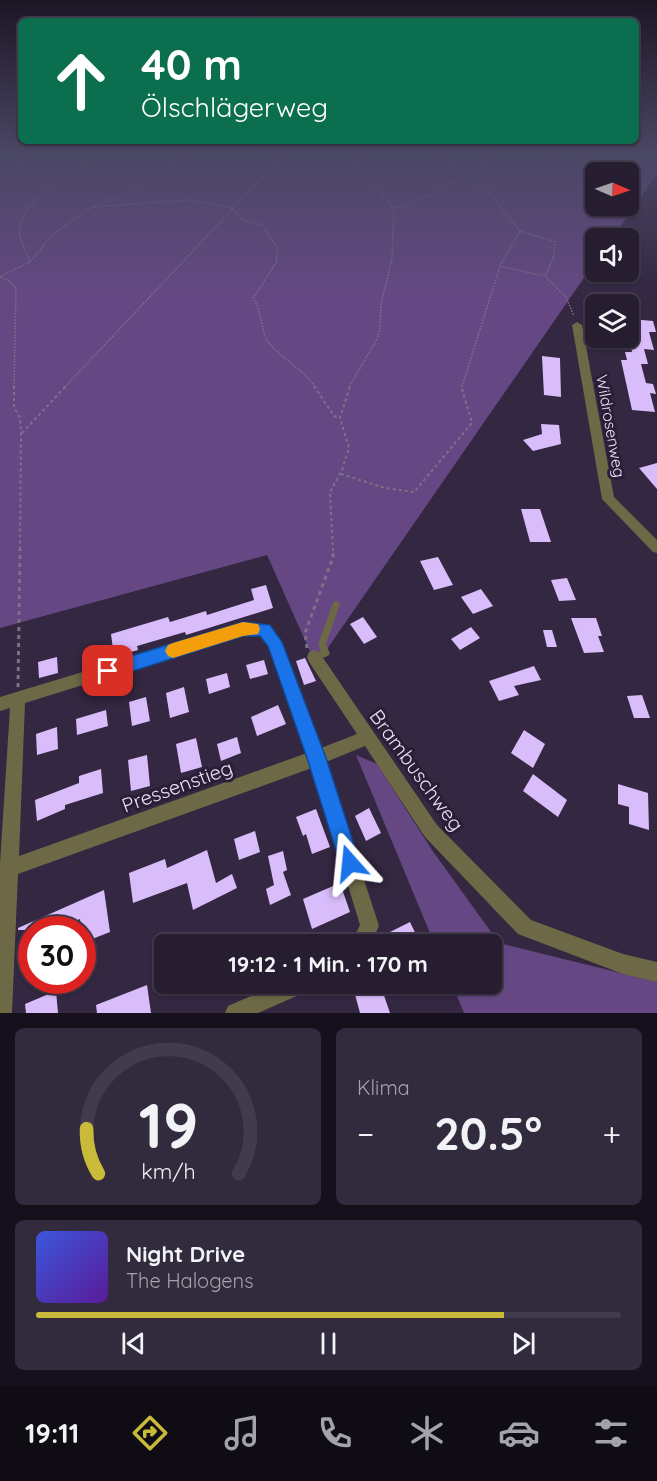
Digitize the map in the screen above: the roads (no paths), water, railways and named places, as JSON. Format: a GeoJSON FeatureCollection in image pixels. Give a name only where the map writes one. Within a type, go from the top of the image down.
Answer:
{"type":"FeatureCollection","features":[{"type":"Feature","properties":{"kind":"street","name":"Wildrosenweg"},"geometry":{"type":"LineString","coordinates":[[577,325],[608,499],[657,548]]}},
{"type":"Feature","properties":{"kind":"street"},"geometry":{"type":"LineString","coordinates":[[0,704],[243,629],[264,630],[274,642],[316,758],[370,926],[365,934]]}},
{"type":"Feature","properties":{"kind":"street","name":"Brambuschweg"},"geometry":{"type":"LineString","coordinates":[[314,657],[366,738],[431,831],[525,927],[623,964],[657,972]]}},
{"type":"Feature","properties":{"kind":"street"},"geometry":{"type":"LineString","coordinates":[[2,1013],[5,871],[18,699]]}},
{"type":"Feature","properties":{"kind":"street","name":"Pressenstieg"},"geometry":{"type":"LineString","coordinates":[[5,871],[366,738]]}},
{"type":"Feature","properties":{"kind":"street"},"geometry":{"type":"LineString","coordinates":[[235,1013],[278,994]]}},
{"type":"Feature","properties":{"kind":"lane"},"geometry":{"type":"LineString","coordinates":[[314,657],[326,653],[322,644],[336,604]]}}]}
